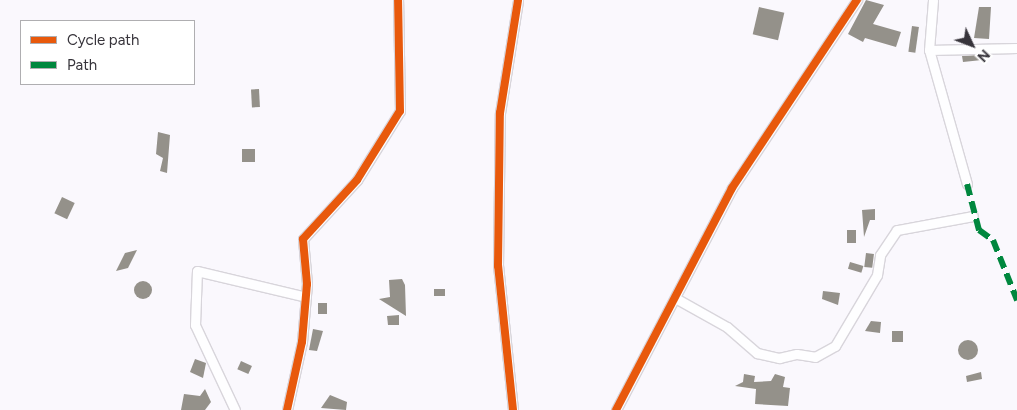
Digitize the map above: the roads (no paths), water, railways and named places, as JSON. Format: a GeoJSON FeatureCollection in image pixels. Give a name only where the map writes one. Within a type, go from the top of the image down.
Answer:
{"type":"FeatureCollection","features":[{"type":"Feature","properties":{"kind":"street"},"geometry":{"type":"LineString","coordinates":[[287,410],[306,297],[303,239],[356,180],[400,111],[398,0]]}},
{"type":"Feature","properties":{"kind":"street"},"geometry":{"type":"LineString","coordinates":[[513,410],[498,266],[500,113],[518,0]]}},
{"type":"Feature","properties":{"kind":"street"},"geometry":{"type":"LineString","coordinates":[[616,410],[677,299],[732,188],[857,0]]}},
{"type":"Feature","properties":{"kind":"street"},"geometry":{"type":"LineString","coordinates":[[933,0],[929,50],[967,184]]}},
{"type":"Feature","properties":{"kind":"street"},"geometry":{"type":"LineString","coordinates":[[929,50],[1017,48]]}},
{"type":"Feature","properties":{"kind":"street"},"geometry":{"type":"LineString","coordinates":[[677,299],[727,326],[757,353],[779,358],[797,354],[815,357],[835,346],[877,276],[880,254],[897,230],[973,216]]}},
{"type":"Feature","properties":{"kind":"street"},"geometry":{"type":"LineString","coordinates":[[235,410],[194,325],[197,271],[306,297]]}}]}
